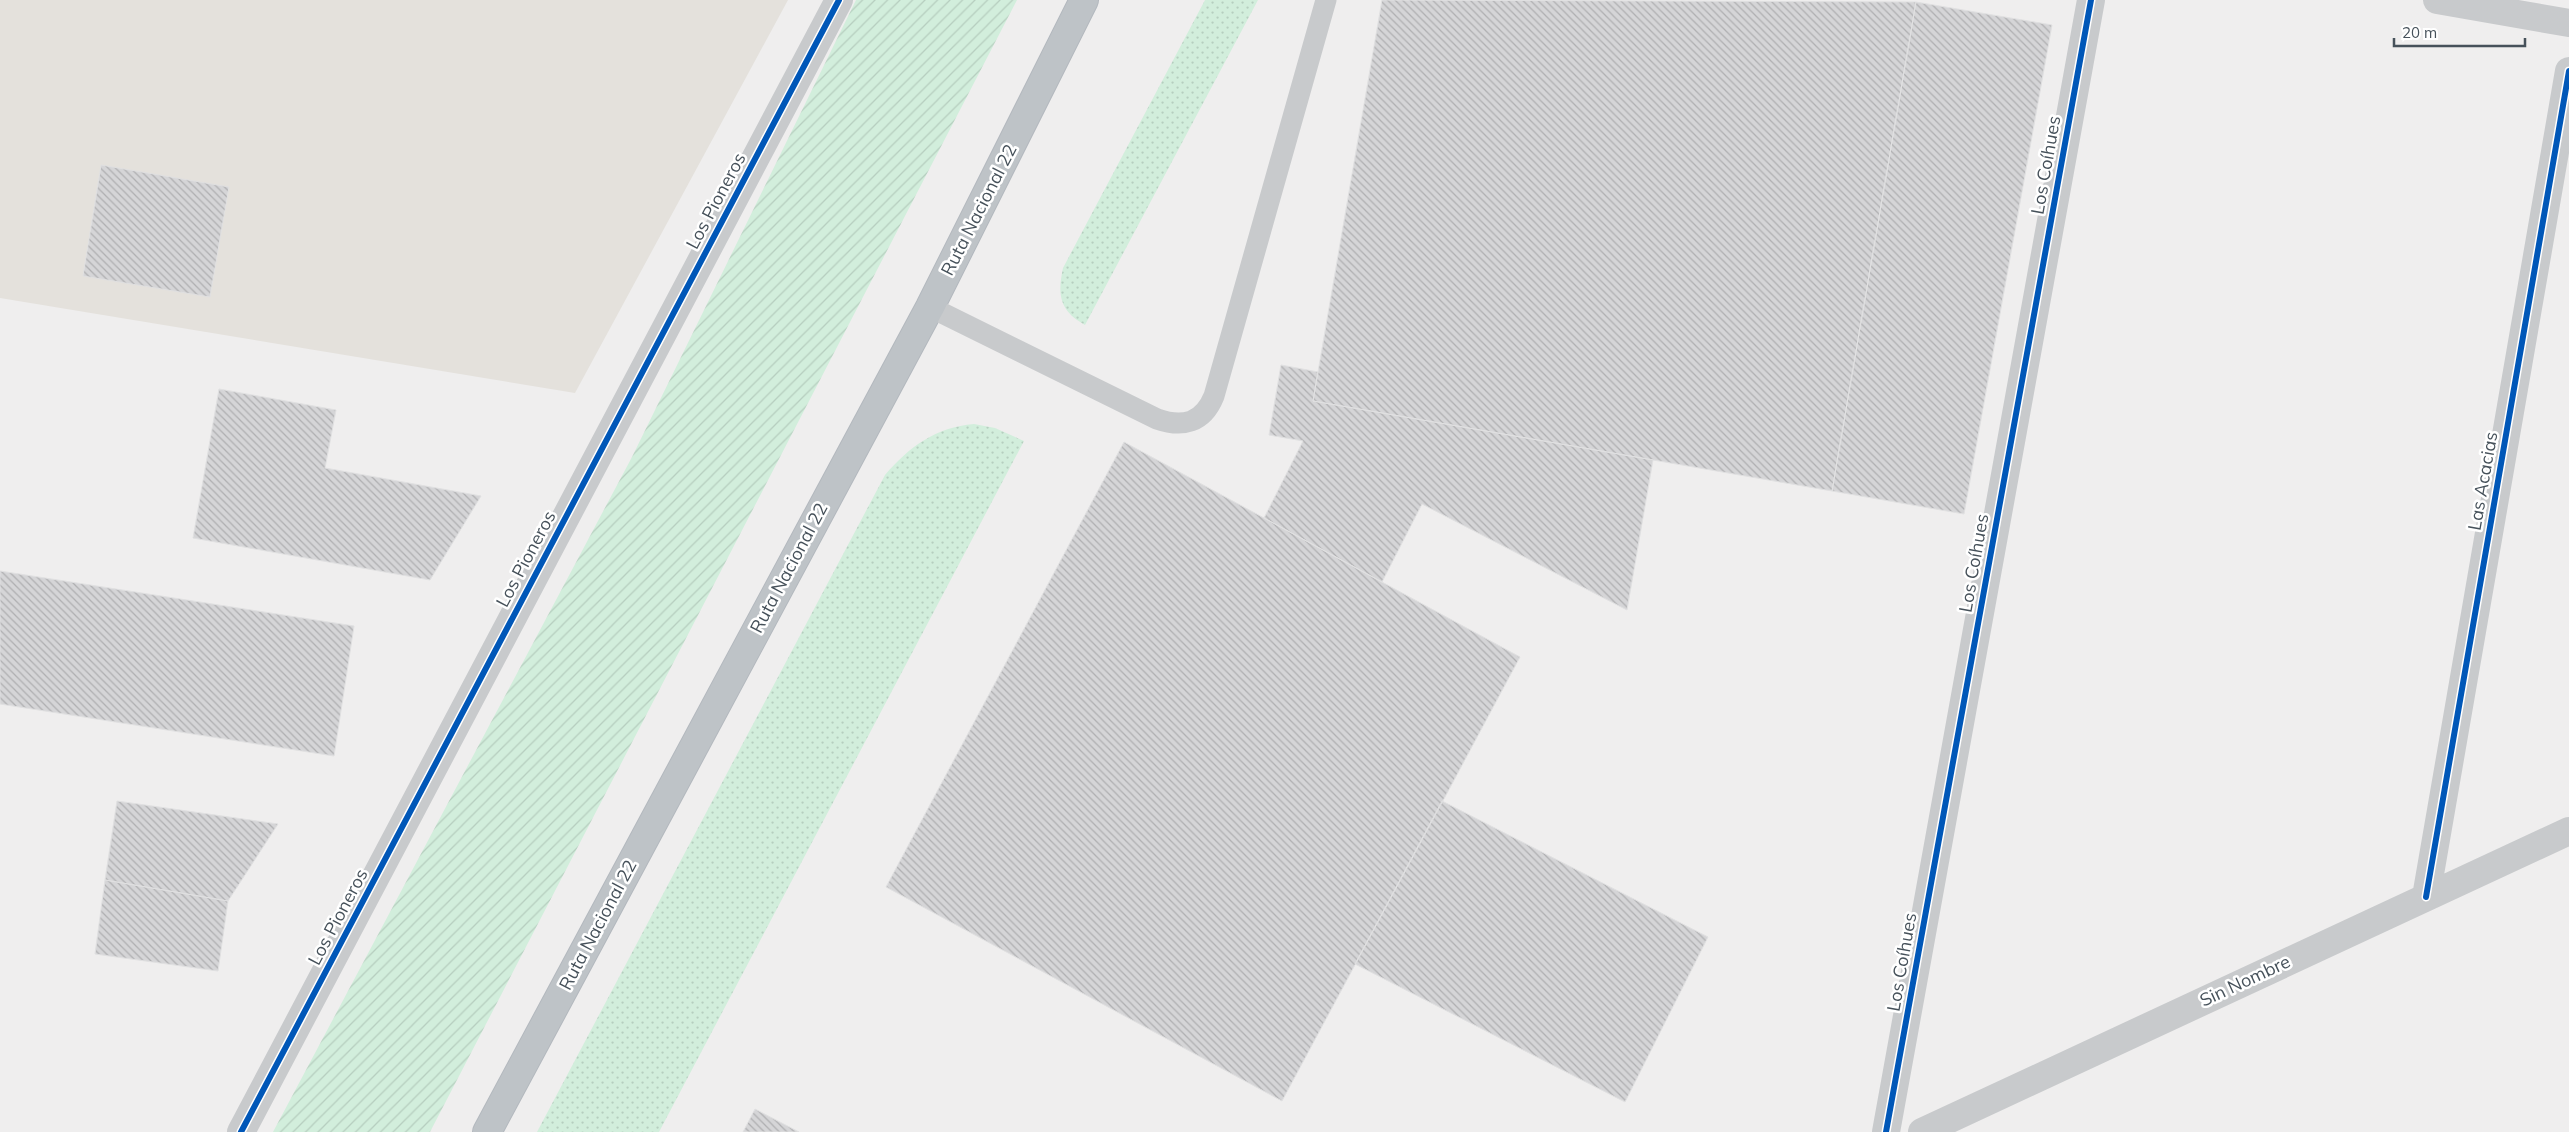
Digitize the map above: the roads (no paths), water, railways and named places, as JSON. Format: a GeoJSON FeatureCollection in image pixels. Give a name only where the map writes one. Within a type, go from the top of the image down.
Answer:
{"type":"FeatureCollection","features":[{"type":"Feature","properties":{"kind":"highway","name":"Ruta Nacional 22"},"geometry":{"type":"LineString","coordinates":[[487,1132],[930,307],[1084,0]]}},
{"type":"Feature","properties":{"kind":"street","name":"Los Pioneros"},"geometry":{"type":"LineString","coordinates":[[241,1132],[839,0]]}},
{"type":"Feature","properties":{"kind":"street","name":"Los Coíhues"},"geometry":{"type":"LineString","coordinates":[[1886,1132],[2091,0]]}},
{"type":"Feature","properties":{"kind":"street"},"geometry":{"type":"LineString","coordinates":[[2436,0],[2569,23]]}},
{"type":"Feature","properties":{"kind":"street","name":"Las Acacias"},"geometry":{"type":"LineString","coordinates":[[2426,897],[2569,70]]}},
{"type":"Feature","properties":{"kind":"street","name":"Sin Nombre"},"geometry":{"type":"LineString","coordinates":[[1922,1132],[2569,831]]}},
{"type":"Feature","properties":{"kind":"lane"},"geometry":{"type":"LineString","coordinates":[[930,307],[1157,419],[1175,424],[1184,424],[1200,417],[1214,396],[1326,0]]}}]}
